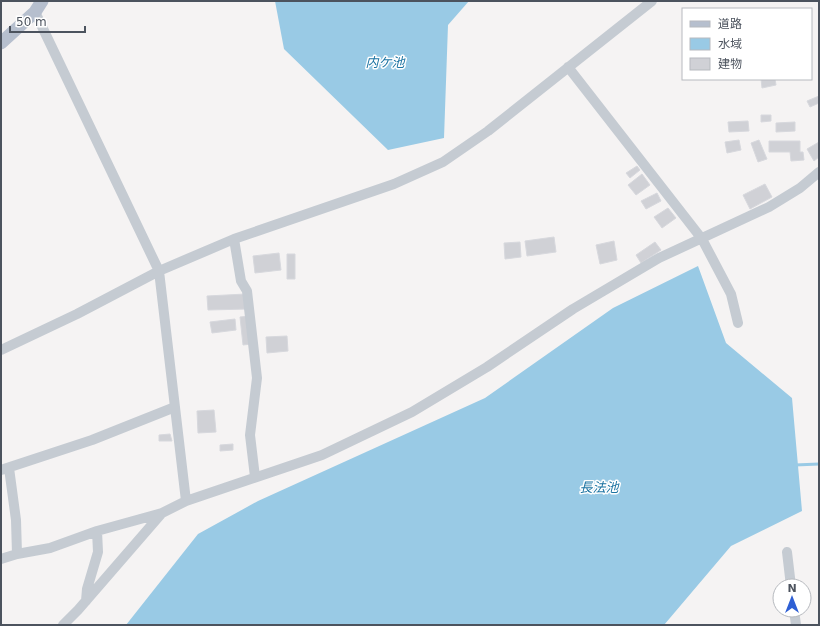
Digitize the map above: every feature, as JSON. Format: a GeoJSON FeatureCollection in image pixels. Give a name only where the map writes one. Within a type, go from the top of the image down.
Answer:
{"type":"FeatureCollection","features":[{"type":"Feature","properties":{"kind":"main road"},"geometry":{"type":"LineString","coordinates":[[1,43],[38,6]]}},
{"type":"Feature","properties":{"kind":"street"},"geometry":{"type":"LineString","coordinates":[[1,350],[76,314],[159,271],[234,239],[394,184],[443,162],[488,131],[652,1]]}},
{"type":"Feature","properties":{"kind":"street"},"geometry":{"type":"LineString","coordinates":[[38,6],[159,271],[186,500]]}},
{"type":"Feature","properties":{"kind":"street"},"geometry":{"type":"LineString","coordinates":[[568,67],[702,239],[730,294],[738,323]]}},
{"type":"Feature","properties":{"kind":"street"},"geometry":{"type":"LineString","coordinates":[[1,559],[16,554],[50,548],[97,531],[162,513],[186,500],[322,456],[412,412],[487,367],[573,309],[653,262],[769,207],[800,188],[819,172]]}},
{"type":"Feature","properties":{"kind":"street"},"geometry":{"type":"LineString","coordinates":[[234,239],[241,281],[247,291],[257,378],[250,434],[255,477]]}},
{"type":"Feature","properties":{"kind":"street"},"geometry":{"type":"LineString","coordinates":[[16,554],[16,520],[5,469],[92,440],[175,407]]}},
{"type":"Feature","properties":{"kind":"street"},"geometry":{"type":"LineString","coordinates":[[63,625],[73,620],[86,601],[162,513]]}},
{"type":"Feature","properties":{"kind":"street"},"geometry":{"type":"LineString","coordinates":[[86,601],[87,589],[98,552],[97,531]]}},
{"type":"Feature","properties":{"kind":"street"},"geometry":{"type":"LineString","coordinates":[[786,552],[790,578]]}},
{"type":"Feature","properties":{"kind":"water","name":"内ケ池"},"geometry":{"type":"Polygon","coordinates":[[[275,1],[469,1],[448,25],[444,138],[388,150],[284,49],[275,1]]]}},
{"type":"Feature","properties":{"kind":"water","name":"長法池"},"geometry":{"type":"Polygon","coordinates":[[[698,266],[726,343],[792,398],[802,511],[731,546],[664,625],[126,625],[198,534],[258,501],[485,398],[613,308],[698,266]]]}},
{"type":"Feature","properties":{"kind":"building"},"geometry":{"type":"Polygon","coordinates":[[[761,80],[775,80],[776,85],[762,88],[761,80]]]}},
{"type":"Feature","properties":{"kind":"building"},"geometry":{"type":"Polygon","coordinates":[[[819,96],[819,103],[810,107],[807,101],[819,96]]]}},
{"type":"Feature","properties":{"kind":"building"},"geometry":{"type":"Polygon","coordinates":[[[761,115],[771,115],[771,121],[761,122],[761,115]]]}},
{"type":"Feature","properties":{"kind":"building"},"geometry":{"type":"Polygon","coordinates":[[[748,121],[749,131],[729,132],[728,122],[748,121]]]}},
{"type":"Feature","properties":{"kind":"building"},"geometry":{"type":"Polygon","coordinates":[[[795,122],[795,131],[776,132],[776,123],[795,122]]]}},
{"type":"Feature","properties":{"kind":"building"},"geometry":{"type":"Polygon","coordinates":[[[739,140],[741,150],[727,153],[725,142],[739,140]]]}},
{"type":"Feature","properties":{"kind":"building"},"geometry":{"type":"Polygon","coordinates":[[[759,140],[767,159],[758,162],[751,143],[759,140]]]}},
{"type":"Feature","properties":{"kind":"building"},"geometry":{"type":"Polygon","coordinates":[[[769,141],[800,141],[800,152],[803,152],[804,160],[791,161],[790,152],[769,152],[769,141]]]}},
{"type":"Feature","properties":{"kind":"building"},"geometry":{"type":"Polygon","coordinates":[[[819,142],[819,157],[814,161],[807,149],[819,142]]]}},
{"type":"Feature","properties":{"kind":"building"},"geometry":{"type":"Polygon","coordinates":[[[637,166],[640,170],[630,178],[626,173],[637,166]]]}},
{"type":"Feature","properties":{"kind":"building"},"geometry":{"type":"Polygon","coordinates":[[[642,174],[650,185],[636,195],[628,185],[642,174]]]}},
{"type":"Feature","properties":{"kind":"building"},"geometry":{"type":"Polygon","coordinates":[[[765,184],[772,197],[750,209],[743,195],[765,184]]]}},
{"type":"Feature","properties":{"kind":"building"},"geometry":{"type":"Polygon","coordinates":[[[657,193],[661,201],[646,209],[641,201],[657,193]]]}},
{"type":"Feature","properties":{"kind":"building"},"geometry":{"type":"Polygon","coordinates":[[[668,208],[676,218],[662,228],[654,217],[668,208]]]}},
{"type":"Feature","properties":{"kind":"building"},"geometry":{"type":"Polygon","coordinates":[[[554,237],[556,252],[527,256],[525,241],[554,237]]]}},
{"type":"Feature","properties":{"kind":"building"},"geometry":{"type":"Polygon","coordinates":[[[614,241],[617,260],[600,264],[596,245],[614,241]]]}},
{"type":"Feature","properties":{"kind":"building"},"geometry":{"type":"Polygon","coordinates":[[[520,242],[521,257],[505,259],[504,243],[520,242]]]}},
{"type":"Feature","properties":{"kind":"building"},"geometry":{"type":"Polygon","coordinates":[[[655,242],[661,250],[641,263],[636,255],[655,242]]]}},
{"type":"Feature","properties":{"kind":"building"},"geometry":{"type":"Polygon","coordinates":[[[279,253],[281,270],[255,273],[253,256],[279,253]]]}},
{"type":"Feature","properties":{"kind":"building"},"geometry":{"type":"Polygon","coordinates":[[[287,254],[295,254],[295,279],[287,279],[287,254]]]}},
{"type":"Feature","properties":{"kind":"building"},"geometry":{"type":"Polygon","coordinates":[[[246,294],[247,309],[208,310],[207,296],[246,294]]]}},
{"type":"Feature","properties":{"kind":"building"},"geometry":{"type":"Polygon","coordinates":[[[250,316],[252,344],[243,345],[240,317],[250,316]]]}},
{"type":"Feature","properties":{"kind":"building"},"geometry":{"type":"Polygon","coordinates":[[[235,319],[236,330],[212,333],[210,322],[235,319]]]}},
{"type":"Feature","properties":{"kind":"building"},"geometry":{"type":"Polygon","coordinates":[[[287,336],[288,351],[267,353],[266,337],[287,336]]]}},
{"type":"Feature","properties":{"kind":"building"},"geometry":{"type":"Polygon","coordinates":[[[214,410],[216,432],[198,433],[197,411],[214,410]]]}},
{"type":"Feature","properties":{"kind":"building"},"geometry":{"type":"Polygon","coordinates":[[[170,434],[172,441],[159,441],[159,435],[170,434]]]}},
{"type":"Feature","properties":{"kind":"building"},"geometry":{"type":"Polygon","coordinates":[[[233,444],[233,450],[220,451],[220,445],[233,444]]]}},
{"type":"Feature","properties":{"kind":"waterway"},"geometry":{"type":"LineString","coordinates":[[795,465],[819,464]]}}]}
